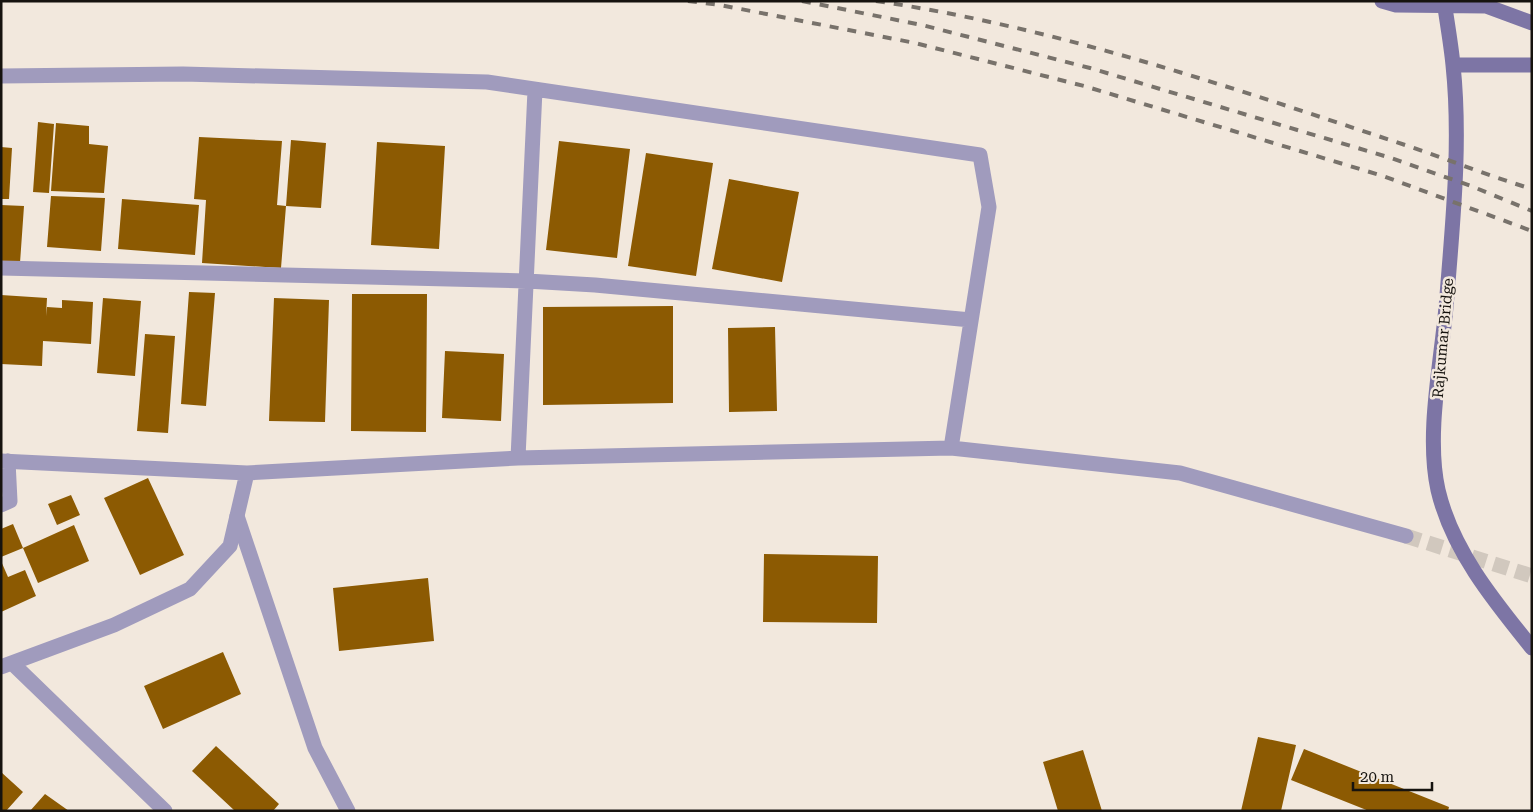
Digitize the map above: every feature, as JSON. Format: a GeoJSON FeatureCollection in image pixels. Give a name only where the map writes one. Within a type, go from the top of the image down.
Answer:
{"type":"FeatureCollection","features":[{"type":"Feature","properties":{"kind":"main road"},"geometry":{"type":"LineString","coordinates":[[1382,1],[1396,5],[1486,4],[1532,23]]}},
{"type":"Feature","properties":{"kind":"main road","name":"Rajkumar Bridge"},"geometry":{"type":"LineString","coordinates":[[1444,1],[1454,65],[1456,142],[1447,295],[1435,425],[1434,454],[1438,490],[1449,524],[1468,563],[1532,648]]}},
{"type":"Feature","properties":{"kind":"main road"},"geometry":{"type":"LineString","coordinates":[[1454,65],[1532,64]]}},
{"type":"Feature","properties":{"kind":"street"},"geometry":{"type":"LineString","coordinates":[[1,76],[183,74],[487,82],[980,155],[989,207],[951,448]]}},
{"type":"Feature","properties":{"kind":"street"},"geometry":{"type":"LineString","coordinates":[[518,458],[536,90]]}},
{"type":"Feature","properties":{"kind":"street"},"geometry":{"type":"LineString","coordinates":[[1,268],[527,281],[604,286],[971,320]]}},
{"type":"Feature","properties":{"kind":"street"},"geometry":{"type":"LineString","coordinates":[[1,506],[10,501],[5,461],[247,473],[518,458],[951,448],[1180,473],[1406,536]]}},
{"type":"Feature","properties":{"kind":"street"},"geometry":{"type":"LineString","coordinates":[[164,811],[6,665],[114,625],[190,589],[230,546],[247,473]]}},
{"type":"Feature","properties":{"kind":"street"},"geometry":{"type":"LineString","coordinates":[[237,516],[315,748],[348,811]]}},
{"type":"Feature","properties":{"kind":"building"},"geometry":{"type":"Polygon","coordinates":[[[38,122],[54,124],[49,193],[33,192],[38,122]]]}},
{"type":"Feature","properties":{"kind":"building"},"geometry":{"type":"Polygon","coordinates":[[[56,123],[89,126],[89,144],[108,146],[104,193],[51,191],[56,123]]]}},
{"type":"Feature","properties":{"kind":"building"},"geometry":{"type":"Polygon","coordinates":[[[199,137],[282,141],[277,205],[286,206],[281,268],[202,263],[206,200],[194,199],[199,137]]]}},
{"type":"Feature","properties":{"kind":"building"},"geometry":{"type":"Polygon","coordinates":[[[291,140],[326,143],[321,208],[286,206],[291,140]]]}},
{"type":"Feature","properties":{"kind":"building"},"geometry":{"type":"Polygon","coordinates":[[[559,141],[630,149],[617,258],[546,250],[559,141]]]}},
{"type":"Feature","properties":{"kind":"building"},"geometry":{"type":"Polygon","coordinates":[[[377,142],[445,146],[439,249],[371,245],[377,142]]]}},
{"type":"Feature","properties":{"kind":"building"},"geometry":{"type":"Polygon","coordinates":[[[1,147],[12,148],[9,199],[1,199],[1,147]]]}},
{"type":"Feature","properties":{"kind":"building"},"geometry":{"type":"Polygon","coordinates":[[[646,153],[713,163],[696,276],[628,266],[646,153]]]}},
{"type":"Feature","properties":{"kind":"building"},"geometry":{"type":"Polygon","coordinates":[[[729,179],[799,192],[782,282],[712,269],[729,179]]]}},
{"type":"Feature","properties":{"kind":"building"},"geometry":{"type":"Polygon","coordinates":[[[51,196],[105,198],[101,251],[47,247],[51,196]]]}},
{"type":"Feature","properties":{"kind":"building"},"geometry":{"type":"Polygon","coordinates":[[[122,199],[199,205],[195,255],[118,249],[122,199]]]}},
{"type":"Feature","properties":{"kind":"building"},"geometry":{"type":"Polygon","coordinates":[[[1,205],[24,206],[20,263],[1,262],[1,205]]]}},
{"type":"Feature","properties":{"kind":"building"},"geometry":{"type":"Polygon","coordinates":[[[189,292],[215,293],[206,406],[181,404],[189,292]]]}},
{"type":"Feature","properties":{"kind":"building"},"geometry":{"type":"Polygon","coordinates":[[[352,294],[427,294],[426,432],[351,431],[352,294]]]}},
{"type":"Feature","properties":{"kind":"building"},"geometry":{"type":"Polygon","coordinates":[[[1,295],[47,298],[46,316],[47,307],[62,308],[62,300],[93,302],[91,344],[43,341],[42,366],[1,364],[1,295]]]}},
{"type":"Feature","properties":{"kind":"building"},"geometry":{"type":"Polygon","coordinates":[[[103,298],[141,301],[135,376],[97,373],[103,298]]]}},
{"type":"Feature","properties":{"kind":"building"},"geometry":{"type":"Polygon","coordinates":[[[274,298],[329,300],[325,422],[269,421],[274,298]]]}},
{"type":"Feature","properties":{"kind":"building"},"geometry":{"type":"Polygon","coordinates":[[[673,306],[673,403],[543,405],[543,307],[673,306]]]}},
{"type":"Feature","properties":{"kind":"building"},"geometry":{"type":"Polygon","coordinates":[[[775,327],[777,411],[729,412],[728,328],[775,327]]]}},
{"type":"Feature","properties":{"kind":"building"},"geometry":{"type":"Polygon","coordinates":[[[145,334],[175,336],[168,433],[137,431],[145,334]]]}},
{"type":"Feature","properties":{"kind":"building"},"geometry":{"type":"Polygon","coordinates":[[[445,351],[504,354],[501,421],[442,418],[445,351]]]}},
{"type":"Feature","properties":{"kind":"building"},"geometry":{"type":"Polygon","coordinates":[[[148,478],[184,555],[140,575],[104,498],[148,478]]]}},
{"type":"Feature","properties":{"kind":"building"},"geometry":{"type":"Polygon","coordinates":[[[71,495],[80,515],[57,525],[48,504],[71,495]]]}},
{"type":"Feature","properties":{"kind":"building"},"geometry":{"type":"Polygon","coordinates":[[[13,524],[23,548],[1,557],[1,529],[13,524]]]}},
{"type":"Feature","properties":{"kind":"building"},"geometry":{"type":"Polygon","coordinates":[[[74,525],[89,561],[38,583],[23,548],[74,525]]]}},
{"type":"Feature","properties":{"kind":"building"},"geometry":{"type":"Polygon","coordinates":[[[764,554],[878,556],[877,623],[763,622],[764,554]]]}},
{"type":"Feature","properties":{"kind":"building"},"geometry":{"type":"Polygon","coordinates":[[[1,561],[8,577],[25,570],[36,596],[1,612],[1,561]]]}},
{"type":"Feature","properties":{"kind":"building"},"geometry":{"type":"Polygon","coordinates":[[[428,578],[434,641],[339,651],[333,588],[428,578]]]}},
{"type":"Feature","properties":{"kind":"building"},"geometry":{"type":"Polygon","coordinates":[[[223,652],[241,694],[163,729],[144,686],[223,652]]]}},
{"type":"Feature","properties":{"kind":"building"},"geometry":{"type":"Polygon","coordinates":[[[1258,737],[1296,745],[1281,811],[1241,811],[1258,737]]]}},
{"type":"Feature","properties":{"kind":"building"},"geometry":{"type":"Polygon","coordinates":[[[216,746],[279,804],[273,811],[235,811],[192,771],[216,746]]]}},
{"type":"Feature","properties":{"kind":"building"},"geometry":{"type":"Polygon","coordinates":[[[1304,749],[1449,807],[1448,811],[1369,811],[1291,780],[1304,749]]]}},
{"type":"Feature","properties":{"kind":"building"},"geometry":{"type":"Polygon","coordinates":[[[1083,750],[1102,811],[1058,811],[1043,762],[1083,750]]]}},
{"type":"Feature","properties":{"kind":"building"},"geometry":{"type":"Polygon","coordinates":[[[1,772],[23,792],[6,811],[1,811],[1,772]]]}},
{"type":"Feature","properties":{"kind":"building"},"geometry":{"type":"Polygon","coordinates":[[[45,794],[69,811],[30,811],[45,794]]]}},
{"type":"Feature","properties":{"kind":"tunnel"},"geometry":{"type":"LineString","coordinates":[[1406,536],[1532,576]]}},
{"type":"Feature","properties":{"kind":"railway"},"geometry":{"type":"LineString","coordinates":[[688,1],[720,5],[915,43],[1084,86],[1383,176],[1532,231]]}},
{"type":"Feature","properties":{"kind":"railway"},"geometry":{"type":"LineString","coordinates":[[802,1],[922,25],[1090,68],[1391,158],[1471,186],[1532,211]]}},
{"type":"Feature","properties":{"kind":"railway"},"geometry":{"type":"LineString","coordinates":[[876,1],[943,12],[1009,26],[1139,60],[1332,121],[1532,189]]}}]}
